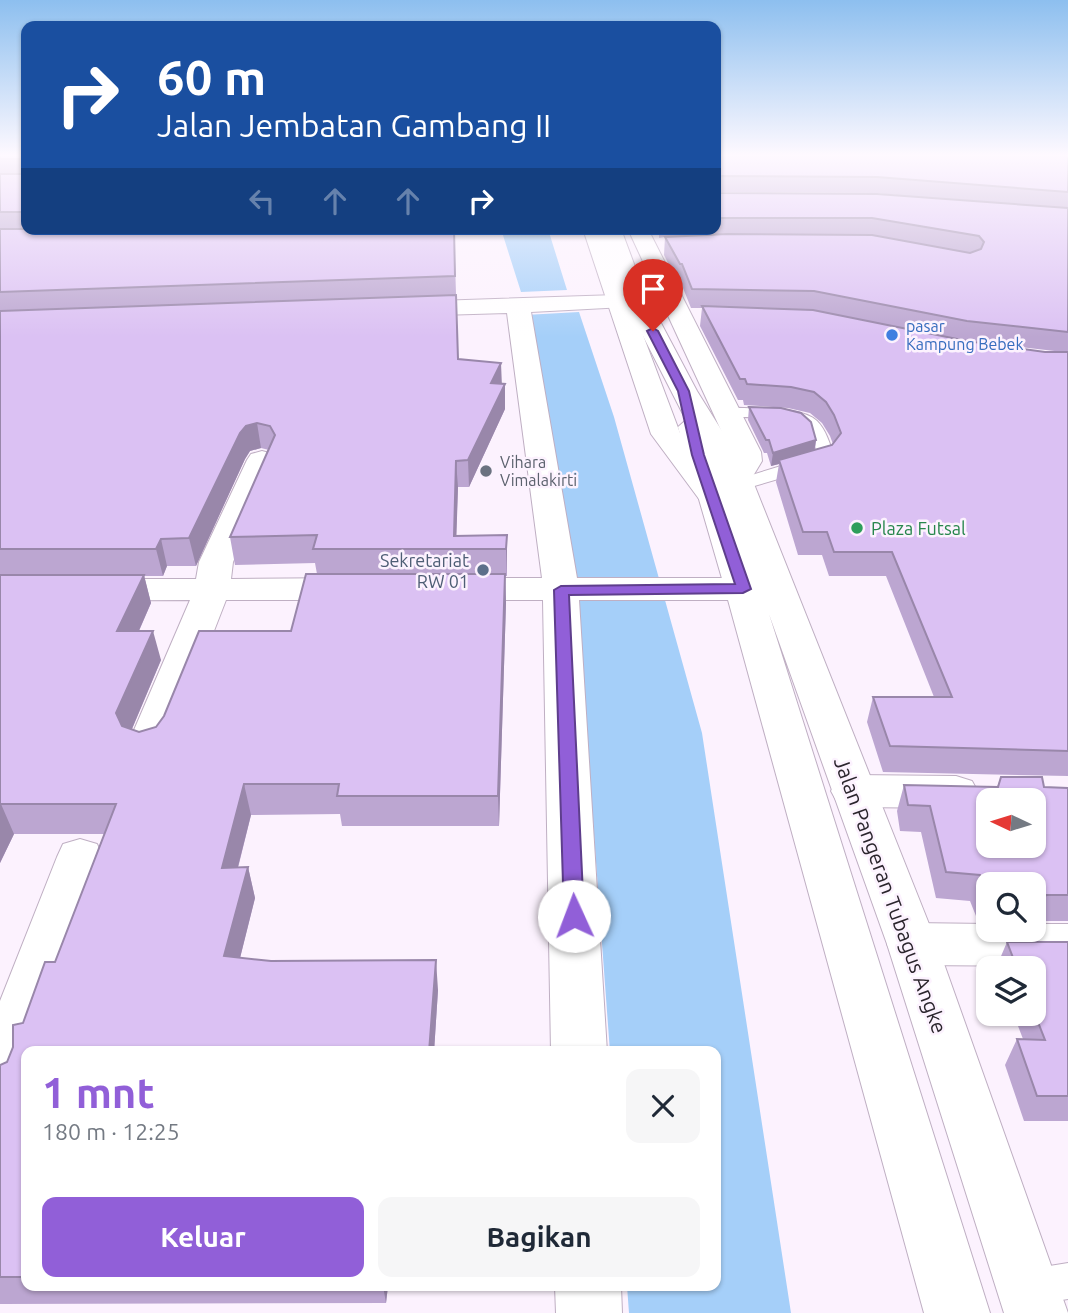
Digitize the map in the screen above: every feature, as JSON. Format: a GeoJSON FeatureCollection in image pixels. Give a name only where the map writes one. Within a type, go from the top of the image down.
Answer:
{"type":"FeatureCollection","features":[{"type":"Feature","properties":{"kind":"street","name":"Jalan Pangeran Tubagus Angke"},"geometry":{"type":"LineString","coordinates":[[595,235],[666,434],[723,478],[743,589],[957,1313]]}},
{"type":"Feature","properties":{"kind":"street","name":"Jalan Pangeran Tubagus Angke"},"geometry":{"type":"LineString","coordinates":[[613,235],[632,291],[683,391],[723,478],[853,791],[1045,1294]]}},
{"type":"Feature","properties":{"kind":"street"},"geometry":{"type":"LineString","coordinates":[[641,238],[673,245]]}},
{"type":"Feature","properties":{"kind":"street"},"geometry":{"type":"LineString","coordinates":[[641,238],[691,317],[746,452],[747,461],[723,478]]}},
{"type":"Feature","properties":{"kind":"street"},"geometry":{"type":"LineString","coordinates":[[381,310],[617,302]]}},
{"type":"Feature","properties":{"kind":"street"},"geometry":{"type":"LineString","coordinates":[[520,305],[567,590],[579,1046]]}},
{"type":"Feature","properties":{"kind":"street"},"geometry":{"type":"LineString","coordinates":[[149,744],[212,590],[216,562],[262,460]]}},
{"type":"Feature","properties":{"kind":"street"},"geometry":{"type":"LineString","coordinates":[[0,590],[386,589]]}},
{"type":"Feature","properties":{"kind":"street"},"geometry":{"type":"LineString","coordinates":[[426,589],[743,589]]}},
{"type":"Feature","properties":{"kind":"street"},"geometry":{"type":"LineString","coordinates":[[853,791],[976,793]]}},
{"type":"Feature","properties":{"kind":"street"},"geometry":{"type":"LineString","coordinates":[[0,1073],[80,858]]}},
{"type":"Feature","properties":{"kind":"street"},"geometry":{"type":"LineString","coordinates":[[912,944],[1068,945]]}},
{"type":"Feature","properties":{"kind":"street"},"geometry":{"type":"LineString","coordinates":[[588,1291],[589,1313]]}},
{"type":"Feature","properties":{"kind":"lane"},"geometry":{"type":"LineString","coordinates":[[723,478],[820,461],[826,456],[817,432],[810,423],[800,417],[752,416],[728,412]]}},
{"type":"Feature","properties":{"kind":"water"},"geometry":{"type":"Polygon","coordinates":[[[503,235],[550,235],[567,290],[521,292],[503,235]]]}},
{"type":"Feature","properties":{"kind":"water"},"geometry":{"type":"Polygon","coordinates":[[[579,312],[614,417],[702,733],[791,1313],[629,1313],[627,1291],[721,1291],[721,1046],[610,1046],[579,631],[525,315],[579,312]]]}},
{"type":"Feature","properties":{"kind":"building"},"geometry":{"type":"Polygon","coordinates":[[[721,215],[1068,215],[1068,332],[967,321],[814,291],[692,289],[682,264],[665,237],[727,234],[872,235],[970,253],[981,249],[984,242],[979,236],[872,218],[721,218],[721,215]]]}},
{"type":"Feature","properties":{"kind":"building"},"geometry":{"type":"Polygon","coordinates":[[[0,229],[21,229],[21,235],[454,235],[455,276],[0,292],[0,229]]]}},
{"type":"Feature","properties":{"kind":"building"},"geometry":{"type":"Polygon","coordinates":[[[456,295],[458,359],[501,363],[491,383],[505,384],[468,460],[456,461],[454,536],[507,535],[506,549],[313,549],[317,535],[230,537],[275,435],[270,426],[257,423],[246,426],[240,433],[189,538],[161,539],[156,549],[0,549],[0,311],[456,295]]]}},
{"type":"Feature","properties":{"kind":"building"},"geometry":{"type":"Polygon","coordinates":[[[702,306],[813,310],[967,341],[1045,352],[1068,352],[1068,751],[890,746],[873,697],[952,697],[892,552],[834,552],[827,532],[803,532],[779,460],[832,445],[841,433],[834,415],[826,402],[814,392],[791,387],[747,384],[745,379],[740,379],[702,306]]]}},
{"type":"Feature","properties":{"kind":"building"},"geometry":{"type":"Polygon","coordinates":[[[749,407],[781,408],[801,413],[811,422],[816,440],[773,453],[769,440],[766,440],[749,407]]]}},
{"type":"Feature","properties":{"kind":"building"},"geometry":{"type":"Polygon","coordinates":[[[306,574],[505,574],[498,796],[337,796],[339,784],[244,784],[222,868],[248,867],[224,956],[271,961],[436,960],[429,1046],[21,1046],[21,1277],[0,1277],[0,1065],[7,1062],[13,1047],[13,1025],[23,1023],[45,962],[55,962],[116,804],[0,805],[0,575],[144,575],[117,631],[153,631],[116,713],[122,726],[139,732],[156,727],[164,716],[199,631],[291,631],[306,574]]]}},
{"type":"Feature","properties":{"kind":"building"},"geometry":{"type":"Polygon","coordinates":[[[1001,777],[1042,777],[1044,787],[1068,788],[1068,895],[1046,895],[1046,872],[976,872],[976,875],[946,872],[930,806],[908,805],[904,785],[998,787],[1001,777]]]}},
{"type":"Feature","properties":{"kind":"building"},"geometry":{"type":"Polygon","coordinates":[[[1007,942],[1068,942],[1068,1096],[1037,1096],[1017,1039],[1045,1040],[1040,1026],[1046,1026],[1046,956],[1012,956],[1007,942]]]}},
{"type":"Feature","properties":{"kind":"place","name":"pasar Kampung Bebek"},"geometry":{"type":"Point","coordinates":[892,335]}},
{"type":"Feature","properties":{"kind":"place","name":"Vihara Vimalakirti"},"geometry":{"type":"Point","coordinates":[486,471]}},
{"type":"Feature","properties":{"kind":"place","name":"Plaza Futsal"},"geometry":{"type":"Point","coordinates":[857,528]}},
{"type":"Feature","properties":{"kind":"place","name":"Sekretariat RW 01"},"geometry":{"type":"Point","coordinates":[483,570]}},
{"type":"Feature","properties":{"kind":"route"},"geometry":{"type":"LineString","coordinates":[[574,916],[561,590],[743,589],[698,455],[683,391],[653,331]]}}]}
